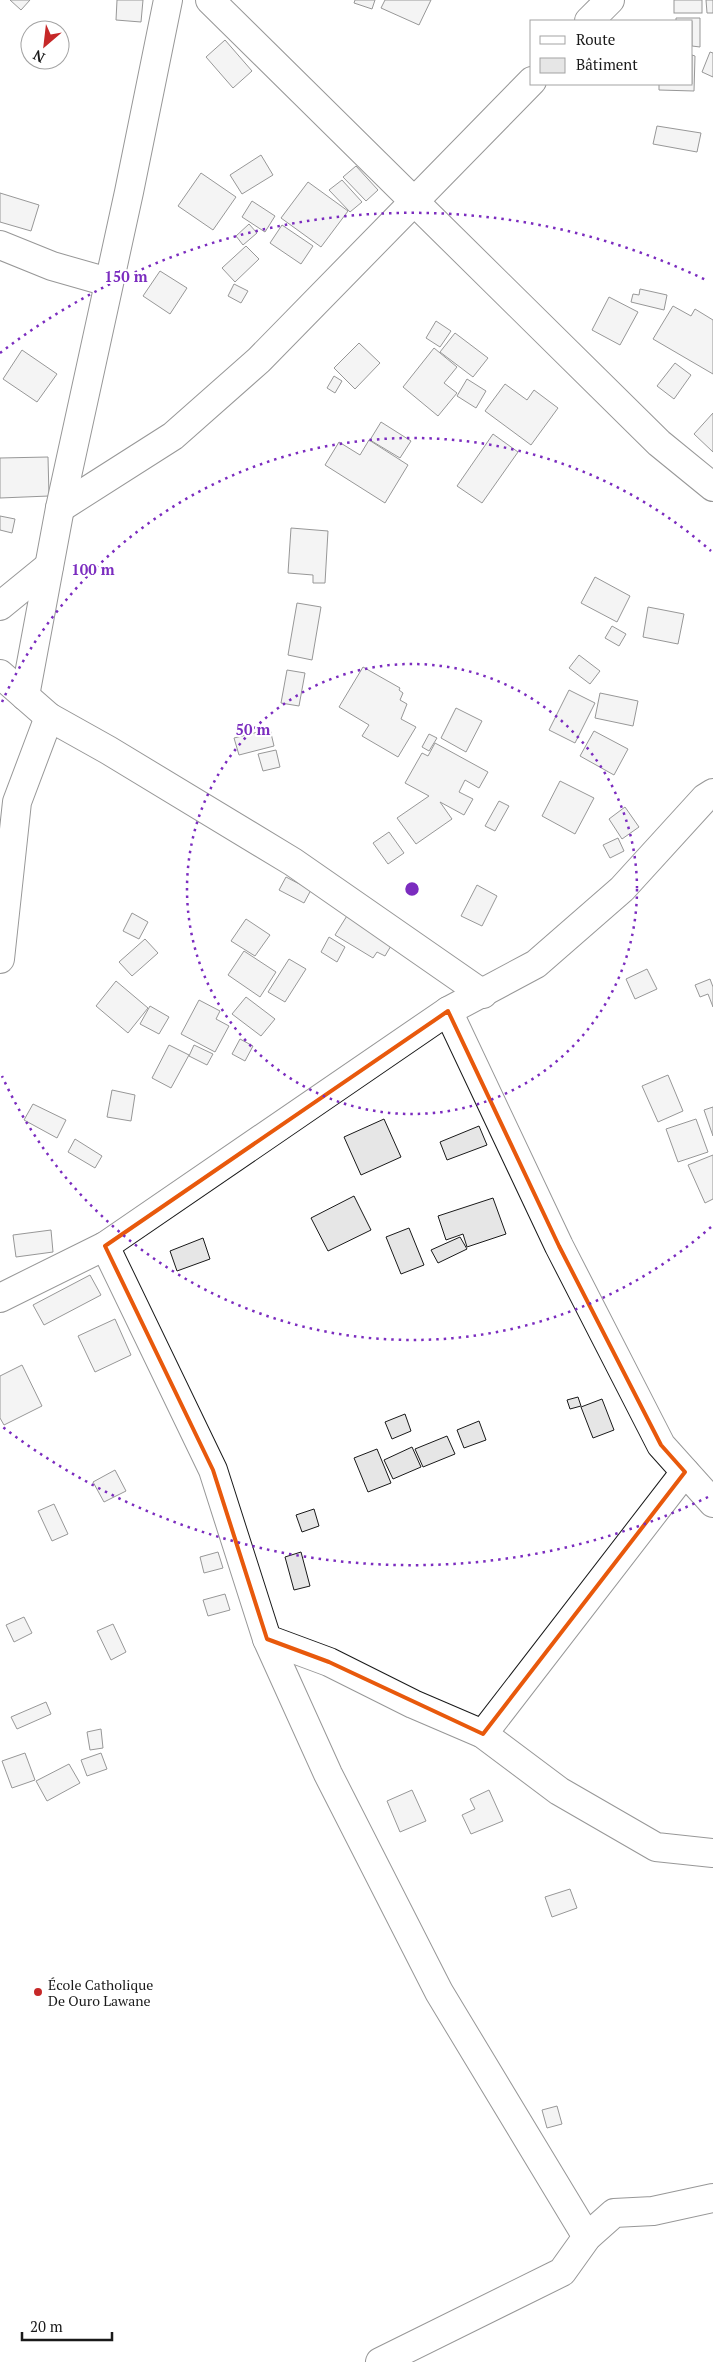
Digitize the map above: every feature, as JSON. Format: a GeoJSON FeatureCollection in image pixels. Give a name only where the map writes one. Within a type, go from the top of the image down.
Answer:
{"type":"FeatureCollection","features":[{"type":"Feature","properties":{"kind":"street"},"geometry":{"type":"LineString","coordinates":[[25,696],[60,508],[129,192],[168,0]]}},
{"type":"Feature","properties":{"kind":"street"},"geometry":{"type":"LineString","coordinates":[[210,0],[659,443],[713,487]]}},
{"type":"Feature","properties":{"kind":"street"},"geometry":{"type":"LineString","coordinates":[[590,20],[610,0]]}},
{"type":"Feature","properties":{"kind":"street"},"geometry":{"type":"LineString","coordinates":[[60,508],[174,436],[259,360],[530,83]]}},
{"type":"Feature","properties":{"kind":"street"},"geometry":{"type":"LineString","coordinates":[[0,245],[52,266],[108,282]]}},
{"type":"Feature","properties":{"kind":"street"},"geometry":{"type":"LineString","coordinates":[[0,606],[49,566]]}},
{"type":"Feature","properties":{"kind":"street"},"geometry":{"type":"LineString","coordinates":[[0,674],[49,718],[108,750],[293,862],[483,994]]}},
{"type":"Feature","properties":{"kind":"street"},"geometry":{"type":"LineString","coordinates":[[0,959],[17,802],[49,718]]}},
{"type":"Feature","properties":{"kind":"street"},"geometry":{"type":"LineString","coordinates":[[0,1298],[105,1246],[448,1011],[536,964],[622,889],[710,803]]}},
{"type":"Feature","properties":{"kind":"street"},"geometry":{"type":"LineString","coordinates":[[448,1011],[559,1246],[661,1445],[713,1503]]}},
{"type":"Feature","properties":{"kind":"street"},"geometry":{"type":"LineString","coordinates":[[105,1246],[213,1470],[267,1639],[328,1774],[439,1992],[586,2237]]}},
{"type":"Feature","properties":{"kind":"street"},"geometry":{"type":"LineString","coordinates":[[483,1734],[685,1472]]}},
{"type":"Feature","properties":{"kind":"street"},"geometry":{"type":"LineString","coordinates":[[267,1639],[329,1662],[413,1704],[483,1734],[559,1791],[656,1847],[713,1852]]}},
{"type":"Feature","properties":{"kind":"street"},"geometry":{"type":"LineString","coordinates":[[380,2362],[562,2272],[586,2237],[614,2213],[653,2211],[713,2198]]}},
{"type":"Feature","properties":{"kind":"highlighted area"},"geometry":{"type":"Polygon","coordinates":[[[448,1011],[559,1246],[661,1445],[685,1472],[483,1734],[329,1662],[267,1639],[213,1470],[105,1246],[448,1011]]]}},
{"type":"Feature","properties":{"kind":"building"},"geometry":{"type":"Polygon","coordinates":[[[10,0],[30,0],[21,10],[10,0]]]}},
{"type":"Feature","properties":{"kind":"building"},"geometry":{"type":"Polygon","coordinates":[[[117,0],[143,0],[141,22],[116,20],[117,0]]]}},
{"type":"Feature","properties":{"kind":"building"},"geometry":{"type":"Polygon","coordinates":[[[355,0],[375,0],[372,9],[354,3],[355,0]]]}},
{"type":"Feature","properties":{"kind":"building"},"geometry":{"type":"Polygon","coordinates":[[[385,0],[431,0],[419,25],[381,8],[385,0]]]}},
{"type":"Feature","properties":{"kind":"building"},"geometry":{"type":"Polygon","coordinates":[[[674,0],[702,0],[702,13],[674,13],[674,0]]]}},
{"type":"Feature","properties":{"kind":"building"},"geometry":{"type":"Polygon","coordinates":[[[706,0],[713,0],[713,13],[707,13],[706,0]]]}},
{"type":"Feature","properties":{"kind":"building"},"geometry":{"type":"Polygon","coordinates":[[[676,18],[700,18],[700,47],[693,46],[693,20],[676,20],[676,18]]]}},
{"type":"Feature","properties":{"kind":"building"},"geometry":{"type":"Polygon","coordinates":[[[225,40],[252,71],[233,88],[206,57],[225,40]]]}},
{"type":"Feature","properties":{"kind":"building"},"geometry":{"type":"Polygon","coordinates":[[[710,52],[713,53],[713,77],[702,72],[710,52]]]}},
{"type":"Feature","properties":{"kind":"building"},"geometry":{"type":"Polygon","coordinates":[[[693,55],[695,56],[694,91],[659,90],[659,85],[693,85],[693,55]]]}},
{"type":"Feature","properties":{"kind":"building"},"geometry":{"type":"Polygon","coordinates":[[[657,126],[701,133],[697,152],[653,144],[657,126]]]}},
{"type":"Feature","properties":{"kind":"building"},"geometry":{"type":"Polygon","coordinates":[[[261,155],[273,175],[242,194],[230,175],[261,155]]]}},
{"type":"Feature","properties":{"kind":"building"},"geometry":{"type":"Polygon","coordinates":[[[356,166],[378,190],[366,201],[343,177],[356,166]]]}},
{"type":"Feature","properties":{"kind":"building"},"geometry":{"type":"Polygon","coordinates":[[[201,173],[236,197],[213,230],[178,206],[201,173]]]}},
{"type":"Feature","properties":{"kind":"building"},"geometry":{"type":"Polygon","coordinates":[[[342,180],[362,202],[350,212],[329,190],[342,180]]]}},
{"type":"Feature","properties":{"kind":"building"},"geometry":{"type":"Polygon","coordinates":[[[308,182],[348,211],[321,247],[281,218],[308,182]]]}},
{"type":"Feature","properties":{"kind":"building"},"geometry":{"type":"Polygon","coordinates":[[[0,193],[39,205],[31,231],[0,222],[0,193]]]}},
{"type":"Feature","properties":{"kind":"building"},"geometry":{"type":"Polygon","coordinates":[[[252,201],[275,216],[265,232],[242,217],[252,201]]]}},
{"type":"Feature","properties":{"kind":"building"},"geometry":{"type":"Polygon","coordinates":[[[249,224],[257,233],[243,245],[236,236],[249,224]]]}},
{"type":"Feature","properties":{"kind":"building"},"geometry":{"type":"Polygon","coordinates":[[[282,225],[313,246],[301,264],[270,243],[282,225]]]}},
{"type":"Feature","properties":{"kind":"building"},"geometry":{"type":"Polygon","coordinates":[[[246,246],[259,259],[235,282],[222,268],[246,246]]]}},
{"type":"Feature","properties":{"kind":"building"},"geometry":{"type":"Polygon","coordinates":[[[160,271],[187,288],[170,314],[143,296],[160,271]]]}},
{"type":"Feature","properties":{"kind":"building"},"geometry":{"type":"Polygon","coordinates":[[[234,284],[248,291],[241,303],[228,296],[234,284]]]}},
{"type":"Feature","properties":{"kind":"building"},"geometry":{"type":"Polygon","coordinates":[[[640,289],[667,295],[664,310],[631,302],[633,294],[639,295],[640,289]]]}},
{"type":"Feature","properties":{"kind":"building"},"geometry":{"type":"Polygon","coordinates":[[[609,297],[638,312],[620,345],[592,330],[609,297]]]}},
{"type":"Feature","properties":{"kind":"building"},"geometry":{"type":"Polygon","coordinates":[[[673,306],[691,316],[695,309],[713,320],[713,374],[653,339],[673,306]]]}},
{"type":"Feature","properties":{"kind":"building"},"geometry":{"type":"Polygon","coordinates":[[[436,321],[451,331],[440,347],[426,338],[436,321]]]}},
{"type":"Feature","properties":{"kind":"building"},"geometry":{"type":"Polygon","coordinates":[[[455,333],[488,358],[473,377],[440,352],[455,333]]]}},
{"type":"Feature","properties":{"kind":"building"},"geometry":{"type":"Polygon","coordinates":[[[359,343],[380,363],[355,389],[334,368],[359,343]]]}},
{"type":"Feature","properties":{"kind":"building"},"geometry":{"type":"Polygon","coordinates":[[[434,348],[457,367],[444,383],[457,393],[438,416],[403,387],[434,348]]]}},
{"type":"Feature","properties":{"kind":"building"},"geometry":{"type":"Polygon","coordinates":[[[22,350],[57,374],[37,402],[3,379],[22,350]]]}},
{"type":"Feature","properties":{"kind":"building"},"geometry":{"type":"Polygon","coordinates":[[[675,363],[691,375],[674,399],[657,386],[675,363]]]}},
{"type":"Feature","properties":{"kind":"building"},"geometry":{"type":"Polygon","coordinates":[[[334,376],[342,381],[335,393],[327,388],[334,376]]]}},
{"type":"Feature","properties":{"kind":"building"},"geometry":{"type":"Polygon","coordinates":[[[467,379],[486,391],[476,408],[457,396],[467,379]]]}},
{"type":"Feature","properties":{"kind":"building"},"geometry":{"type":"Polygon","coordinates":[[[505,384],[527,400],[534,390],[558,408],[531,445],[485,411],[505,384]]]}},
{"type":"Feature","properties":{"kind":"building"},"geometry":{"type":"Polygon","coordinates":[[[713,413],[713,452],[694,434],[713,413]]]}},
{"type":"Feature","properties":{"kind":"building"},"geometry":{"type":"Polygon","coordinates":[[[381,422],[411,441],[400,458],[370,440],[381,422]]]}},
{"type":"Feature","properties":{"kind":"building"},"geometry":{"type":"Polygon","coordinates":[[[493,434],[518,452],[482,503],[457,486],[493,434]]]}},
{"type":"Feature","properties":{"kind":"building"},"geometry":{"type":"Polygon","coordinates":[[[369,440],[408,465],[385,503],[325,465],[339,442],[360,455],[369,440]]]}},
{"type":"Feature","properties":{"kind":"building"},"geometry":{"type":"Polygon","coordinates":[[[48,457],[49,496],[0,498],[0,458],[48,457]]]}},
{"type":"Feature","properties":{"kind":"building"},"geometry":{"type":"Polygon","coordinates":[[[0,516],[15,519],[12,533],[0,530],[0,516]]]}},
{"type":"Feature","properties":{"kind":"building"},"geometry":{"type":"Polygon","coordinates":[[[291,528],[328,531],[325,583],[313,583],[313,575],[288,573],[291,528]]]}},
{"type":"Feature","properties":{"kind":"building"},"geometry":{"type":"Polygon","coordinates":[[[595,577],[630,596],[617,622],[581,603],[595,577]]]}},
{"type":"Feature","properties":{"kind":"building"},"geometry":{"type":"Polygon","coordinates":[[[297,603],[321,607],[312,660],[288,655],[297,603]]]}},
{"type":"Feature","properties":{"kind":"building"},"geometry":{"type":"Polygon","coordinates":[[[648,607],[684,614],[678,644],[643,637],[648,607]]]}},
{"type":"Feature","properties":{"kind":"building"},"geometry":{"type":"Polygon","coordinates":[[[612,626],[626,634],[619,646],[605,638],[612,626]]]}},
{"type":"Feature","properties":{"kind":"building"},"geometry":{"type":"Polygon","coordinates":[[[579,655],[600,671],[590,684],[569,668],[579,655]]]}},
{"type":"Feature","properties":{"kind":"building"},"geometry":{"type":"Polygon","coordinates":[[[363,667],[400,688],[399,690],[403,693],[400,700],[407,704],[401,719],[416,727],[398,757],[362,736],[369,725],[339,707],[363,667]]]}},
{"type":"Feature","properties":{"kind":"building"},"geometry":{"type":"Polygon","coordinates":[[[287,670],[305,673],[299,706],[281,703],[287,670]]]}},
{"type":"Feature","properties":{"kind":"building"},"geometry":{"type":"Polygon","coordinates":[[[569,690],[595,703],[575,743],[549,730],[569,690]]]}},
{"type":"Feature","properties":{"kind":"building"},"geometry":{"type":"Polygon","coordinates":[[[600,693],[638,701],[633,726],[595,718],[600,693]]]}},
{"type":"Feature","properties":{"kind":"building"},"geometry":{"type":"Polygon","coordinates":[[[456,708],[482,721],[466,752],[441,738],[456,708]]]}},
{"type":"Feature","properties":{"kind":"building"},"geometry":{"type":"Polygon","coordinates":[[[270,729],[274,746],[239,755],[234,738],[270,729]]]}},
{"type":"Feature","properties":{"kind":"building"},"geometry":{"type":"Polygon","coordinates":[[[594,731],[628,749],[614,775],[580,756],[594,731]]]}},
{"type":"Feature","properties":{"kind":"building"},"geometry":{"type":"Polygon","coordinates":[[[429,734],[437,738],[429,751],[422,747],[429,734]]]}},
{"type":"Feature","properties":{"kind":"building"},"geometry":{"type":"Polygon","coordinates":[[[435,743],[488,772],[479,788],[465,780],[459,792],[473,799],[464,815],[440,802],[452,819],[416,844],[397,818],[429,796],[405,783],[422,753],[428,756],[435,743]]]}},
{"type":"Feature","properties":{"kind":"building"},"geometry":{"type":"Polygon","coordinates":[[[276,750],[280,767],[263,771],[258,754],[276,750]]]}},
{"type":"Feature","properties":{"kind":"building"},"geometry":{"type":"Polygon","coordinates":[[[560,781],[594,798],[575,834],[542,816],[560,781]]]}},
{"type":"Feature","properties":{"kind":"building"},"geometry":{"type":"Polygon","coordinates":[[[499,801],[509,806],[495,831],[485,826],[499,801]]]}},
{"type":"Feature","properties":{"kind":"building"},"geometry":{"type":"Polygon","coordinates":[[[625,807],[639,827],[622,839],[609,819],[625,807]]]}},
{"type":"Feature","properties":{"kind":"building"},"geometry":{"type":"Polygon","coordinates":[[[389,832],[404,853],[388,864],[373,843],[389,832]]]}},
{"type":"Feature","properties":{"kind":"building"},"geometry":{"type":"Polygon","coordinates":[[[618,838],[624,851],[610,858],[603,845],[618,838]]]}},
{"type":"Feature","properties":{"kind":"building"},"geometry":{"type":"Polygon","coordinates":[[[286,877],[311,890],[304,903],[279,890],[286,877]]]}},
{"type":"Feature","properties":{"kind":"building"},"geometry":{"type":"Polygon","coordinates":[[[477,885],[497,896],[482,926],[461,916],[477,885]]]}},
{"type":"Feature","properties":{"kind":"building"},"geometry":{"type":"Polygon","coordinates":[[[350,911],[395,939],[385,956],[377,952],[373,958],[335,935],[350,911]]]}},
{"type":"Feature","properties":{"kind":"building"},"geometry":{"type":"Polygon","coordinates":[[[132,913],[148,922],[139,939],[123,931],[132,913]]]}},
{"type":"Feature","properties":{"kind":"building"},"geometry":{"type":"Polygon","coordinates":[[[246,919],[270,935],[255,956],[231,941],[246,919]]]}},
{"type":"Feature","properties":{"kind":"building"},"geometry":{"type":"Polygon","coordinates":[[[329,937],[345,947],[337,962],[321,952],[329,937]]]}},
{"type":"Feature","properties":{"kind":"building"},"geometry":{"type":"Polygon","coordinates":[[[145,939],[158,953],[132,976],[119,962],[145,939]]]}},
{"type":"Feature","properties":{"kind":"building"},"geometry":{"type":"Polygon","coordinates":[[[244,951],[276,972],[260,997],[228,975],[244,951]]]}},
{"type":"Feature","properties":{"kind":"building"},"geometry":{"type":"Polygon","coordinates":[[[289,959],[306,969],[285,1002],[268,992],[289,959]]]}},
{"type":"Feature","properties":{"kind":"building"},"geometry":{"type":"Polygon","coordinates":[[[647,969],[657,989],[635,999],[626,979],[647,969]]]}},
{"type":"Feature","properties":{"kind":"building"},"geometry":{"type":"Polygon","coordinates":[[[710,979],[713,987],[713,1007],[708,994],[700,997],[695,985],[710,979]]]}},
{"type":"Feature","properties":{"kind":"building"},"geometry":{"type":"Polygon","coordinates":[[[116,981],[148,1008],[128,1033],[96,1006],[116,981]]]}},
{"type":"Feature","properties":{"kind":"building"},"geometry":{"type":"Polygon","coordinates":[[[246,997],[275,1019],[261,1036],[232,1014],[246,997]]]}},
{"type":"Feature","properties":{"kind":"building"},"geometry":{"type":"Polygon","coordinates":[[[199,1000],[220,1011],[216,1019],[229,1026],[215,1052],[181,1034],[199,1000]]]}},
{"type":"Feature","properties":{"kind":"building"},"geometry":{"type":"Polygon","coordinates":[[[150,1006],[169,1017],[159,1034],[140,1024],[150,1006]]]}},
{"type":"Feature","properties":{"kind":"building"},"geometry":{"type":"Polygon","coordinates":[[[240,1039],[253,1046],[245,1061],[232,1054],[240,1039]]]}},
{"type":"Feature","properties":{"kind":"building"},"geometry":{"type":"Polygon","coordinates":[[[169,1045],[189,1055],[171,1088],[152,1078],[169,1045]]]}},
{"type":"Feature","properties":{"kind":"building"},"geometry":{"type":"Polygon","coordinates":[[[194,1045],[213,1054],[207,1065],[189,1056],[194,1045]]]}},
{"type":"Feature","properties":{"kind":"building"},"geometry":{"type":"Polygon","coordinates":[[[668,1075],[683,1111],[658,1122],[642,1086],[668,1075]]]}},
{"type":"Feature","properties":{"kind":"building"},"geometry":{"type":"Polygon","coordinates":[[[112,1090],[135,1095],[131,1121],[107,1117],[112,1090]]]}},
{"type":"Feature","properties":{"kind":"building"},"geometry":{"type":"Polygon","coordinates":[[[33,1104],[66,1120],[57,1138],[24,1120],[33,1104]]]}},
{"type":"Feature","properties":{"kind":"building"},"geometry":{"type":"Polygon","coordinates":[[[713,1107],[713,1136],[704,1110],[713,1107]]]}},
{"type":"Feature","properties":{"kind":"building"},"geometry":{"type":"Polygon","coordinates":[[[384,1119],[401,1157],[361,1175],[344,1137],[384,1119]]]}},
{"type":"Feature","properties":{"kind":"building"},"geometry":{"type":"Polygon","coordinates":[[[696,1119],[708,1152],[678,1162],[666,1129],[696,1119]]]}},
{"type":"Feature","properties":{"kind":"building"},"geometry":{"type":"Polygon","coordinates":[[[479,1126],[487,1145],[447,1160],[440,1142],[479,1126]]]}},
{"type":"Feature","properties":{"kind":"building"},"geometry":{"type":"Polygon","coordinates":[[[75,1139],[102,1156],[95,1168],[68,1152],[75,1139]]]}},
{"type":"Feature","properties":{"kind":"building"},"geometry":{"type":"Polygon","coordinates":[[[713,1155],[713,1199],[705,1203],[688,1165],[713,1155]]]}},
{"type":"Feature","properties":{"kind":"building"},"geometry":{"type":"Polygon","coordinates":[[[354,1196],[371,1230],[328,1251],[311,1218],[354,1196]]]}},
{"type":"Feature","properties":{"kind":"building"},"geometry":{"type":"Polygon","coordinates":[[[493,1198],[506,1234],[467,1247],[463,1234],[446,1240],[438,1216],[493,1198]]]}},
{"type":"Feature","properties":{"kind":"building"},"geometry":{"type":"Polygon","coordinates":[[[409,1228],[424,1265],[401,1274],[386,1237],[409,1228]]]}},
{"type":"Feature","properties":{"kind":"building"},"geometry":{"type":"Polygon","coordinates":[[[51,1230],[53,1252],[16,1257],[13,1235],[51,1230]]]}},
{"type":"Feature","properties":{"kind":"building"},"geometry":{"type":"Polygon","coordinates":[[[460,1237],[467,1249],[438,1263],[431,1250],[460,1237]]]}},
{"type":"Feature","properties":{"kind":"building"},"geometry":{"type":"Polygon","coordinates":[[[203,1238],[210,1259],[177,1271],[170,1251],[203,1238]]]}},
{"type":"Feature","properties":{"kind":"building"},"geometry":{"type":"Polygon","coordinates":[[[90,1275],[101,1295],[44,1325],[33,1305],[90,1275]]]}},
{"type":"Feature","properties":{"kind":"building"},"geometry":{"type":"Polygon","coordinates":[[[115,1319],[131,1355],[95,1372],[78,1336],[115,1319]]]}},
{"type":"Feature","properties":{"kind":"building"},"geometry":{"type":"Polygon","coordinates":[[[22,1365],[42,1406],[4,1425],[0,1418],[0,1376],[22,1365]]]}},
{"type":"Feature","properties":{"kind":"building"},"geometry":{"type":"Polygon","coordinates":[[[578,1397],[581,1406],[570,1409],[567,1400],[578,1397]]]}},
{"type":"Feature","properties":{"kind":"building"},"geometry":{"type":"Polygon","coordinates":[[[602,1399],[614,1430],[593,1438],[581,1407],[602,1399]]]}},
{"type":"Feature","properties":{"kind":"building"},"geometry":{"type":"Polygon","coordinates":[[[405,1414],[411,1431],[392,1439],[385,1422],[405,1414]]]}},
{"type":"Feature","properties":{"kind":"building"},"geometry":{"type":"Polygon","coordinates":[[[479,1421],[486,1440],[464,1448],[457,1430],[479,1421]]]}},
{"type":"Feature","properties":{"kind":"building"},"geometry":{"type":"Polygon","coordinates":[[[447,1436],[455,1454],[423,1467],[415,1449],[447,1436]]]}},
{"type":"Feature","properties":{"kind":"building"},"geometry":{"type":"Polygon","coordinates":[[[412,1447],[421,1467],[393,1479],[384,1460],[412,1447]]]}},
{"type":"Feature","properties":{"kind":"building"},"geometry":{"type":"Polygon","coordinates":[[[377,1449],[391,1483],[368,1492],[354,1458],[377,1449]]]}},
{"type":"Feature","properties":{"kind":"building"},"geometry":{"type":"Polygon","coordinates":[[[115,1470],[126,1491],[104,1502],[93,1482],[115,1470]]]}},
{"type":"Feature","properties":{"kind":"building"},"geometry":{"type":"Polygon","coordinates":[[[54,1504],[68,1534],[52,1541],[38,1511],[54,1504]]]}},
{"type":"Feature","properties":{"kind":"building"},"geometry":{"type":"Polygon","coordinates":[[[314,1509],[319,1526],[302,1532],[296,1515],[314,1509]]]}},
{"type":"Feature","properties":{"kind":"building"},"geometry":{"type":"Polygon","coordinates":[[[218,1552],[223,1568],[204,1573],[200,1557],[218,1552]]]}},
{"type":"Feature","properties":{"kind":"building"},"geometry":{"type":"Polygon","coordinates":[[[301,1552],[310,1586],[294,1590],[285,1557],[301,1552]]]}},
{"type":"Feature","properties":{"kind":"building"},"geometry":{"type":"Polygon","coordinates":[[[225,1594],[230,1610],[208,1616],[203,1600],[225,1594]]]}},
{"type":"Feature","properties":{"kind":"building"},"geometry":{"type":"Polygon","coordinates":[[[24,1617],[32,1633],[14,1642],[6,1625],[24,1617]]]}},
{"type":"Feature","properties":{"kind":"building"},"geometry":{"type":"Polygon","coordinates":[[[113,1624],[126,1652],[111,1660],[97,1631],[113,1624]]]}},
{"type":"Feature","properties":{"kind":"building"},"geometry":{"type":"Polygon","coordinates":[[[46,1702],[51,1714],[17,1729],[11,1717],[46,1702]]]}},
{"type":"Feature","properties":{"kind":"building"},"geometry":{"type":"Polygon","coordinates":[[[101,1729],[103,1748],[90,1750],[87,1732],[101,1729]]]}},
{"type":"Feature","properties":{"kind":"building"},"geometry":{"type":"Polygon","coordinates":[[[25,1753],[35,1780],[12,1788],[2,1761],[25,1753]]]}},
{"type":"Feature","properties":{"kind":"building"},"geometry":{"type":"Polygon","coordinates":[[[101,1753],[107,1769],[87,1776],[81,1760],[101,1753]]]}},
{"type":"Feature","properties":{"kind":"building"},"geometry":{"type":"Polygon","coordinates":[[[69,1764],[80,1783],[47,1801],[36,1781],[69,1764]]]}},
{"type":"Feature","properties":{"kind":"building"},"geometry":{"type":"Polygon","coordinates":[[[412,1790],[426,1821],[400,1832],[387,1801],[412,1790]]]}},
{"type":"Feature","properties":{"kind":"building"},"geometry":{"type":"Polygon","coordinates":[[[489,1790],[503,1821],[471,1834],[462,1815],[475,1809],[470,1799],[489,1790]]]}},
{"type":"Feature","properties":{"kind":"building"},"geometry":{"type":"Polygon","coordinates":[[[570,1889],[577,1908],[552,1917],[545,1897],[570,1889]]]}},
{"type":"Feature","properties":{"kind":"building"},"geometry":{"type":"Polygon","coordinates":[[[557,2106],[562,2124],[547,2128],[542,2110],[557,2106]]]}},
{"type":"Feature","properties":{"kind":"place","name":"École Catholique De Ouro Lawane"},"geometry":{"type":"Point","coordinates":[38,1992]}}]}
